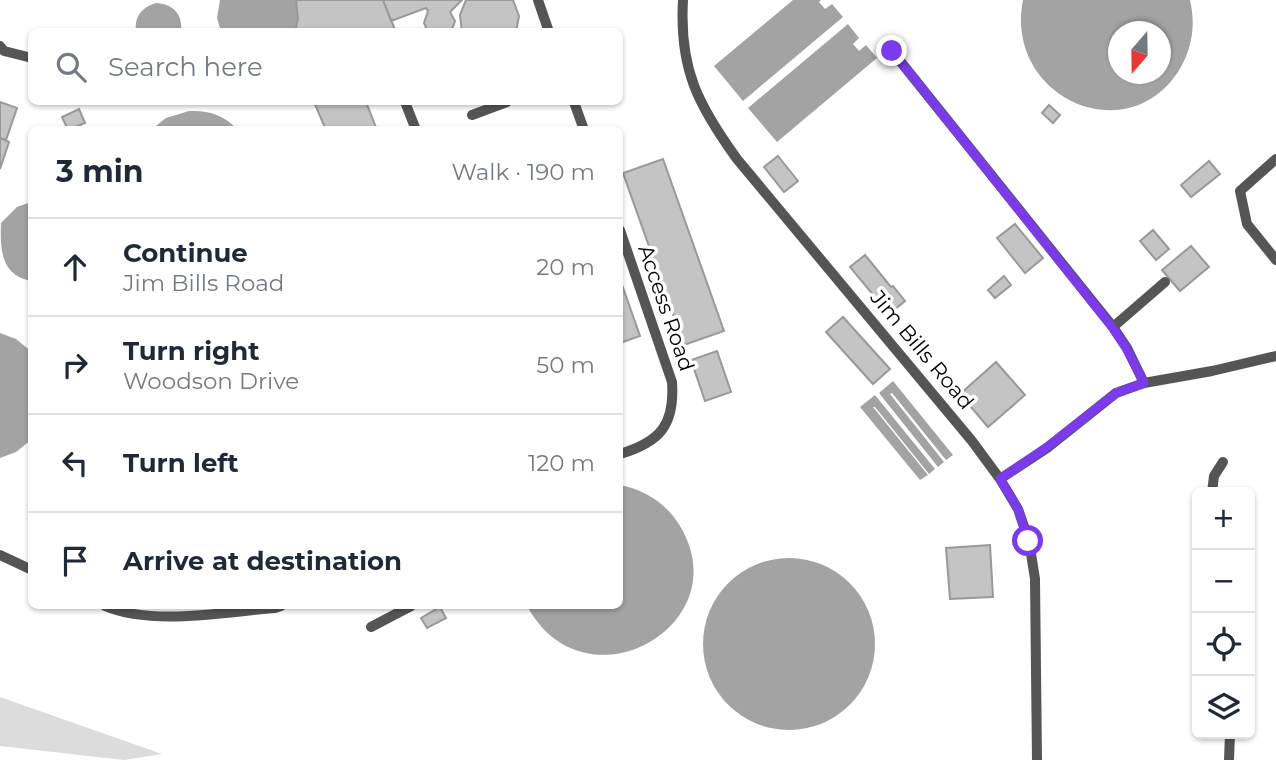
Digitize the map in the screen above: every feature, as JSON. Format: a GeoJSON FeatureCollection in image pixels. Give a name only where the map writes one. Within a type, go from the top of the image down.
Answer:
{"type":"FeatureCollection","features":[{"type":"Feature","properties":{"kind":"lane"},"geometry":{"type":"LineString","coordinates":[[538,0],[548,28]]}},
{"type":"Feature","properties":{"kind":"lane","name":"Jim Bills Road"},"geometry":{"type":"LineString","coordinates":[[683,0],[684,49],[698,97],[708,119],[737,159],[972,441],[1018,509],[1028,541],[1035,579],[1037,760]]}},
{"type":"Feature","properties":{"kind":"lane"},"geometry":{"type":"LineString","coordinates":[[0,46],[4,51],[28,57]]}},
{"type":"Feature","properties":{"kind":"lane"},"geometry":{"type":"LineString","coordinates":[[892,51],[1112,327],[1144,383]]}},
{"type":"Feature","properties":{"kind":"lane"},"geometry":{"type":"LineString","coordinates":[[406,105],[414,126]]}},
{"type":"Feature","properties":{"kind":"lane"},"geometry":{"type":"LineString","coordinates":[[472,115],[499,105]]}},
{"type":"Feature","properties":{"kind":"lane"},"geometry":{"type":"LineString","coordinates":[[575,105],[583,126]]}},
{"type":"Feature","properties":{"kind":"lane"},"geometry":{"type":"LineString","coordinates":[[1276,159],[1240,191],[1247,224],[1276,260]]}},
{"type":"Feature","properties":{"kind":"lane","name":"Access Road"},"geometry":{"type":"LineString","coordinates":[[623,239],[672,382],[674,402],[667,422],[656,438],[642,447],[623,453]]}},
{"type":"Feature","properties":{"kind":"lane"},"geometry":{"type":"LineString","coordinates":[[1112,327],[1165,282]]}},
{"type":"Feature","properties":{"kind":"lane"},"geometry":{"type":"LineString","coordinates":[[1000,479],[1047,447],[1116,393],[1144,383],[1276,356]]}},
{"type":"Feature","properties":{"kind":"lane"},"geometry":{"type":"LineString","coordinates":[[1213,487],[1214,476],[1223,462]]}},
{"type":"Feature","properties":{"kind":"lane"},"geometry":{"type":"LineString","coordinates":[[0,555],[28,568]]}},
{"type":"Feature","properties":{"kind":"lane"},"geometry":{"type":"LineString","coordinates":[[112,609],[154,617],[262,609]]}},
{"type":"Feature","properties":{"kind":"lane"},"geometry":{"type":"LineString","coordinates":[[371,627],[405,609]]}},
{"type":"Feature","properties":{"kind":"lane"},"geometry":{"type":"LineString","coordinates":[[1229,760],[1230,739]]}},
{"type":"Feature","properties":{"kind":"shaded area"},"geometry":{"type":"Polygon","coordinates":[[[220,0],[296,0],[298,8],[296,28],[220,28],[217,18],[220,0]]]}},
{"type":"Feature","properties":{"kind":"shaded area"},"geometry":{"type":"Polygon","coordinates":[[[793,0],[821,0],[819,2],[825,9],[832,4],[843,17],[743,101],[714,66],[793,0]]]}},
{"type":"Feature","properties":{"kind":"shaded area"},"geometry":{"type":"Polygon","coordinates":[[[1023,0],[1190,0],[1193,28],[1190,46],[1183,64],[1171,79],[1171,21],[1108,21],[1108,84],[1166,84],[1155,96],[1129,108],[1101,110],[1074,102],[1050,86],[1032,63],[1022,34],[1023,0]]]}},
{"type":"Feature","properties":{"kind":"shaded area"},"geometry":{"type":"Polygon","coordinates":[[[156,3],[172,8],[178,15],[181,28],[136,28],[140,13],[156,3]]]}},
{"type":"Feature","properties":{"kind":"shaded area"},"geometry":{"type":"Polygon","coordinates":[[[848,24],[859,38],[853,44],[859,51],[866,45],[877,58],[777,142],[748,108],[848,24]]]}},
{"type":"Feature","properties":{"kind":"shaded area"},"geometry":{"type":"Polygon","coordinates":[[[189,111],[203,111],[215,114],[234,126],[156,126],[166,118],[189,111]]]}},
{"type":"Feature","properties":{"kind":"shaded area"},"geometry":{"type":"Polygon","coordinates":[[[28,203],[28,280],[8,267],[2,252],[1,223],[17,207],[28,203]]]}},
{"type":"Feature","properties":{"kind":"shaded area"},"geometry":{"type":"Polygon","coordinates":[[[0,333],[16,339],[28,349],[28,442],[16,452],[0,458],[0,333]]]}},
{"type":"Feature","properties":{"kind":"shaded area"},"geometry":{"type":"Polygon","coordinates":[[[893,381],[953,455],[946,460],[892,393],[890,394],[944,462],[938,467],[879,393],[893,381]]]}},
{"type":"Feature","properties":{"kind":"shaded area"},"geometry":{"type":"Polygon","coordinates":[[[875,395],[935,469],[929,474],[873,407],[928,475],[920,480],[860,407],[875,395]]]}},
{"type":"Feature","properties":{"kind":"shaded area"},"geometry":{"type":"Polygon","coordinates":[[[623,486],[654,499],[680,526],[693,562],[690,595],[673,623],[648,643],[617,654],[584,653],[553,637],[530,609],[623,609],[623,486]]]}},
{"type":"Feature","properties":{"kind":"shaded area"},"geometry":{"type":"Polygon","coordinates":[[[789,558],[822,564],[850,583],[869,611],[875,644],[869,677],[850,705],[822,724],[789,730],[756,724],[728,705],[709,677],[703,644],[709,611],[728,583],[756,564],[789,558]]]}},
{"type":"Feature","properties":{"kind":"shaded area"},"geometry":{"type":"Polygon","coordinates":[[[0,697],[162,754],[124,760],[0,746],[0,697]]]}},
{"type":"Feature","properties":{"kind":"building"},"geometry":{"type":"Polygon","coordinates":[[[296,0],[383,0],[394,28],[296,28],[296,0]]]}},
{"type":"Feature","properties":{"kind":"building"},"geometry":{"type":"Polygon","coordinates":[[[383,0],[462,0],[450,12],[455,21],[452,28],[426,28],[424,23],[428,11],[426,8],[391,21],[383,0]]]}},
{"type":"Feature","properties":{"kind":"building"},"geometry":{"type":"Polygon","coordinates":[[[466,0],[513,0],[519,16],[517,28],[462,28],[460,15],[466,0]]]}},
{"type":"Feature","properties":{"kind":"building"},"geometry":{"type":"Polygon","coordinates":[[[0,102],[17,108],[6,140],[0,138],[0,102]]]}},
{"type":"Feature","properties":{"kind":"building"},"geometry":{"type":"Polygon","coordinates":[[[315,105],[367,105],[375,126],[324,126],[315,105]]]}},
{"type":"Feature","properties":{"kind":"building"},"geometry":{"type":"Polygon","coordinates":[[[1049,105],[1060,115],[1053,123],[1042,113],[1049,105]]]}},
{"type":"Feature","properties":{"kind":"building"},"geometry":{"type":"Polygon","coordinates":[[[79,109],[85,123],[66,126],[62,117],[79,109]]]}},
{"type":"Feature","properties":{"kind":"building"},"geometry":{"type":"Polygon","coordinates":[[[0,138],[9,142],[0,169],[0,138]]]}},
{"type":"Feature","properties":{"kind":"building"},"geometry":{"type":"Polygon","coordinates":[[[778,156],[798,181],[784,192],[764,167],[778,156]]]}},
{"type":"Feature","properties":{"kind":"building"},"geometry":{"type":"Polygon","coordinates":[[[663,159],[724,331],[684,345],[623,173],[663,159]]]}},
{"type":"Feature","properties":{"kind":"building"},"geometry":{"type":"Polygon","coordinates":[[[1209,161],[1220,174],[1191,197],[1181,185],[1209,161]]]}},
{"type":"Feature","properties":{"kind":"building"},"geometry":{"type":"Polygon","coordinates":[[[1015,224],[1043,258],[1025,273],[997,238],[1015,224]]]}},
{"type":"Feature","properties":{"kind":"building"},"geometry":{"type":"Polygon","coordinates":[[[1153,230],[1169,249],[1156,260],[1140,241],[1153,230]]]}},
{"type":"Feature","properties":{"kind":"building"},"geometry":{"type":"Polygon","coordinates":[[[1191,246],[1209,267],[1180,291],[1162,270],[1191,246]]]}},
{"type":"Feature","properties":{"kind":"building"},"geometry":{"type":"Polygon","coordinates":[[[865,255],[905,301],[889,314],[850,267],[865,255]]]}},
{"type":"Feature","properties":{"kind":"building"},"geometry":{"type":"Polygon","coordinates":[[[1004,276],[1011,285],[995,298],[988,290],[1004,276]]]}},
{"type":"Feature","properties":{"kind":"building"},"geometry":{"type":"Polygon","coordinates":[[[623,288],[640,336],[623,342],[623,288]]]}},
{"type":"Feature","properties":{"kind":"building"},"geometry":{"type":"Polygon","coordinates":[[[843,317],[890,369],[873,384],[826,332],[843,317]]]}},
{"type":"Feature","properties":{"kind":"building"},"geometry":{"type":"Polygon","coordinates":[[[717,351],[731,392],[705,401],[691,360],[717,351]]]}},
{"type":"Feature","properties":{"kind":"building"},"geometry":{"type":"Polygon","coordinates":[[[996,362],[1025,395],[988,427],[960,394],[996,362]]]}},
{"type":"Feature","properties":{"kind":"building"},"geometry":{"type":"Polygon","coordinates":[[[990,545],[993,597],[950,599],[946,548],[990,545]]]}},
{"type":"Feature","properties":{"kind":"building"},"geometry":{"type":"Polygon","coordinates":[[[441,609],[446,618],[427,628],[421,618],[441,609]]]}},
{"type":"Feature","properties":{"kind":"route"},"geometry":{"type":"LineString","coordinates":[[892,51],[1112,327],[1144,383],[1116,393],[1047,447],[1000,479],[1018,509],[1028,541]]}}]}
